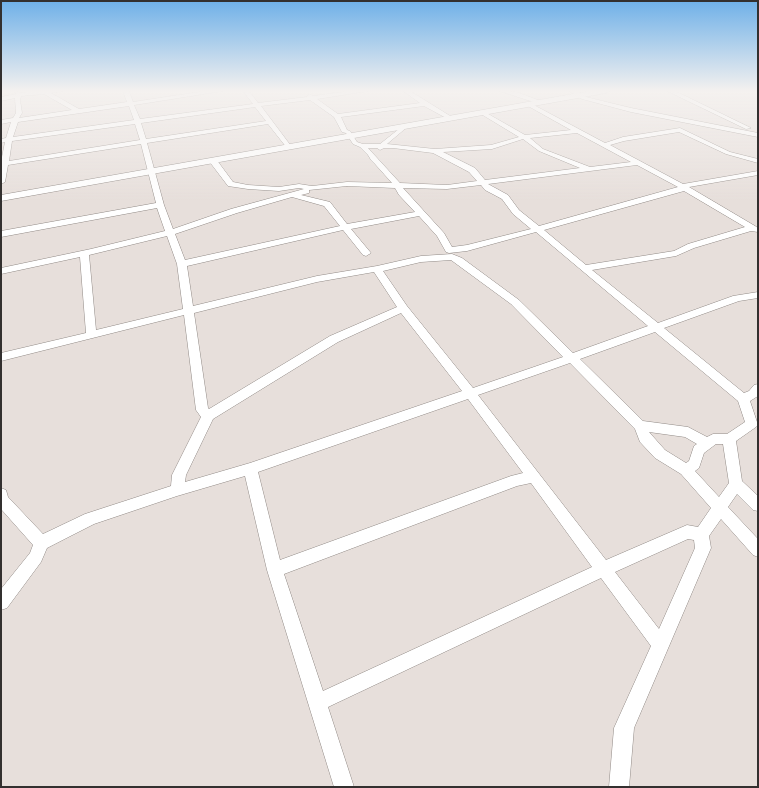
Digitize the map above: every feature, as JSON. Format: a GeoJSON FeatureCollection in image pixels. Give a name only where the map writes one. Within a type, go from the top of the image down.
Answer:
{"type":"FeatureCollection","features":[{"type":"Feature","properties":{"kind":"main road"},"geometry":{"type":"LineString","coordinates":[[1,198],[399,128]]}},
{"type":"Feature","properties":{"kind":"street"},"geometry":{"type":"LineString","coordinates":[[1,182],[3,163],[13,128]]}},
{"type":"Feature","properties":{"kind":"street"},"geometry":{"type":"LineString","coordinates":[[1,141],[97,128]]}},
{"type":"Feature","properties":{"kind":"street"},"geometry":{"type":"LineString","coordinates":[[140,128],[160,205],[182,264],[202,410],[208,416]]}},
{"type":"Feature","properties":{"kind":"street"},"geometry":{"type":"LineString","coordinates":[[3,163],[230,128]]}},
{"type":"Feature","properties":{"kind":"street"},"geometry":{"type":"LineString","coordinates":[[273,128],[289,147]]}},
{"type":"Feature","properties":{"kind":"street"},"geometry":{"type":"LineString","coordinates":[[342,128],[344,131],[348,132],[354,143],[362,146],[383,146],[435,151],[492,147],[524,137],[578,131]]}},
{"type":"Feature","properties":{"kind":"street"},"geometry":{"type":"LineString","coordinates":[[371,154],[376,152],[385,142],[403,128]]}},
{"type":"Feature","properties":{"kind":"street"},"geometry":{"type":"LineString","coordinates":[[508,128],[524,137],[541,150],[587,168]]}},
{"type":"Feature","properties":{"kind":"street"},"geometry":{"type":"LineString","coordinates":[[572,128],[684,187],[755,230]]}},
{"type":"Feature","properties":{"kind":"street"},"geometry":{"type":"LineString","coordinates":[[675,128],[728,153],[758,161]]}},
{"type":"Feature","properties":{"kind":"street"},"geometry":{"type":"LineString","coordinates":[[725,128],[758,134]]}},
{"type":"Feature","properties":{"kind":"street"},"geometry":{"type":"LineString","coordinates":[[745,128],[758,134]]}},
{"type":"Feature","properties":{"kind":"street"},"geometry":{"type":"LineString","coordinates":[[605,145],[623,139],[680,130]]}},
{"type":"Feature","properties":{"kind":"street"},"geometry":{"type":"LineString","coordinates":[[362,146],[364,150],[371,154],[373,160],[378,162],[402,193],[441,235],[449,250],[467,248],[539,229],[684,187],[758,172]]}},
{"type":"Feature","properties":{"kind":"street"},"geometry":{"type":"LineString","coordinates":[[435,151],[472,170],[488,188],[504,198],[516,212],[539,229],[743,399],[755,425],[728,439],[713,439],[698,450],[694,464],[686,470]]}},
{"type":"Feature","properties":{"kind":"street"},"geometry":{"type":"LineString","coordinates":[[213,161],[231,184],[248,188],[279,189],[299,186],[312,188]]}},
{"type":"Feature","properties":{"kind":"street"},"geometry":{"type":"LineString","coordinates":[[1,271],[158,236],[234,211],[293,195],[312,188],[347,184],[447,187],[587,168],[638,163]]}},
{"type":"Feature","properties":{"kind":"street"},"geometry":{"type":"LineString","coordinates":[[279,189],[293,195],[327,204],[366,253]]}},
{"type":"Feature","properties":{"kind":"street"},"geometry":{"type":"LineString","coordinates":[[1,234],[160,205]]}},
{"type":"Feature","properties":{"kind":"street"},"geometry":{"type":"LineString","coordinates":[[182,264],[346,227],[420,213]]}},
{"type":"Feature","properties":{"kind":"street"},"geometry":{"type":"LineString","coordinates":[[584,268],[676,253],[691,246],[755,230]]}},
{"type":"Feature","properties":{"kind":"street"},"geometry":{"type":"LineString","coordinates":[[84,253],[91,334]]}},
{"type":"Feature","properties":{"kind":"street"},"geometry":{"type":"LineString","coordinates":[[1,357],[317,278],[377,269],[421,259],[452,257],[459,260],[515,302],[640,426],[645,438],[660,454],[686,470],[758,550]]}},
{"type":"Feature","properties":{"kind":"street"},"geometry":{"type":"LineString","coordinates":[[377,269],[403,308],[534,477],[660,644]]}},
{"type":"Feature","properties":{"kind":"street"},"geometry":{"type":"LineString","coordinates":[[1,601],[36,557],[41,543],[90,519],[177,490],[250,470],[572,358],[737,298],[758,295]]}},
{"type":"Feature","properties":{"kind":"street"},"geometry":{"type":"LineString","coordinates":[[177,490],[179,475],[208,416],[334,339],[403,308]]}},
{"type":"Feature","properties":{"kind":"street"},"geometry":{"type":"LineString","coordinates":[[743,399],[753,394],[758,388]]}},
{"type":"Feature","properties":{"kind":"street"},"geometry":{"type":"LineString","coordinates":[[640,426],[688,432],[708,444]]}},
{"type":"Feature","properties":{"kind":"street"},"geometry":{"type":"LineString","coordinates":[[728,439],[736,484],[758,505]]}},
{"type":"Feature","properties":{"kind":"street"},"geometry":{"type":"LineString","coordinates":[[250,470],[275,570],[316,704],[344,787]]}},
{"type":"Feature","properties":{"kind":"street"},"geometry":{"type":"LineString","coordinates":[[275,570],[516,480],[534,477]]}},
{"type":"Feature","properties":{"kind":"street"},"geometry":{"type":"LineString","coordinates":[[619,787],[624,728],[703,548],[701,535],[736,484]]}},
{"type":"Feature","properties":{"kind":"street"},"geometry":{"type":"LineString","coordinates":[[1,494],[2,498],[41,543]]}},
{"type":"Feature","properties":{"kind":"street"},"geometry":{"type":"LineString","coordinates":[[316,704],[604,569],[687,532],[701,535]]}}]}
